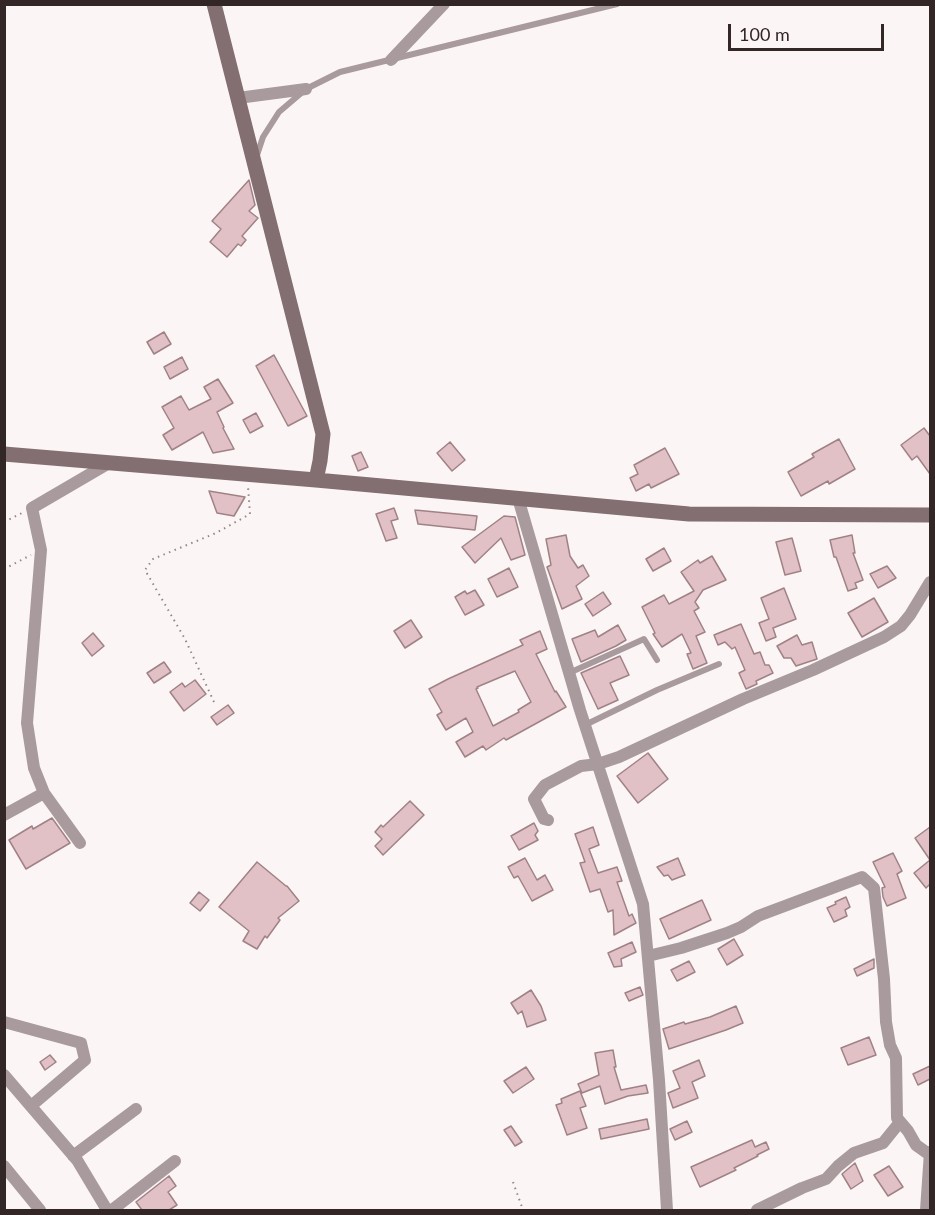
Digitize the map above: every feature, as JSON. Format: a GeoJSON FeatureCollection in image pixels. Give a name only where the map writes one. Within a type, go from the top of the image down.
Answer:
{"type":"FeatureCollection","features":[{"type":"Feature","properties":{"kind":"main road"},"geometry":{"type":"LineString","coordinates":[[214,4],[323,434],[316,480]]}},
{"type":"Feature","properties":{"kind":"main road"},"geometry":{"type":"LineString","coordinates":[[4,454],[689,514],[929,516]]}},
{"type":"Feature","properties":{"kind":"street"},"geometry":{"type":"LineString","coordinates":[[391,60],[444,4]]}},
{"type":"Feature","properties":{"kind":"street"},"geometry":{"type":"LineString","coordinates":[[238,99],[306,88]]}},
{"type":"Feature","properties":{"kind":"street"},"geometry":{"type":"LineString","coordinates":[[80,843],[44,793],[34,768],[27,723],[41,550],[32,508],[109,463]]}},
{"type":"Feature","properties":{"kind":"street"},"geometry":{"type":"LineString","coordinates":[[518,498],[585,725],[643,904],[668,1210]]}},
{"type":"Feature","properties":{"kind":"street"},"geometry":{"type":"LineString","coordinates":[[548,820],[544,819],[534,799],[545,785],[581,766],[598,764],[619,757],[884,637],[901,626],[930,582]]}},
{"type":"Feature","properties":{"kind":"street"},"geometry":{"type":"LineString","coordinates":[[4,815],[44,793]]}},
{"type":"Feature","properties":{"kind":"street"},"geometry":{"type":"LineString","coordinates":[[648,956],[727,933],[758,916],[862,877],[874,888],[884,979],[886,1022],[890,1045],[896,1058],[897,1118],[909,1131],[916,1145],[930,1153],[926,1210]]}},
{"type":"Feature","properties":{"kind":"street"},"geometry":{"type":"LineString","coordinates":[[4,1022],[81,1043],[85,1060],[31,1106]]}},
{"type":"Feature","properties":{"kind":"street"},"geometry":{"type":"LineString","coordinates":[[4,1075],[73,1156],[107,1210]]}},
{"type":"Feature","properties":{"kind":"street"},"geometry":{"type":"LineString","coordinates":[[73,1156],[136,1109]]}},
{"type":"Feature","properties":{"kind":"street"},"geometry":{"type":"LineString","coordinates":[[757,1210],[826,1179],[854,1153],[883,1143],[900,1122]]}},
{"type":"Feature","properties":{"kind":"street"},"geometry":{"type":"LineString","coordinates":[[112,1210],[175,1161]]}},
{"type":"Feature","properties":{"kind":"street"},"geometry":{"type":"LineString","coordinates":[[4,1166],[40,1210]]}},
{"type":"Feature","properties":{"kind":"lane"},"geometry":{"type":"LineString","coordinates":[[255,163],[263,137],[279,112],[306,88],[340,72],[617,4]]}},
{"type":"Feature","properties":{"kind":"lane"},"geometry":{"type":"LineString","coordinates":[[569,673],[645,639],[657,660]]}},
{"type":"Feature","properties":{"kind":"lane"},"geometry":{"type":"LineString","coordinates":[[585,725],[718,664]]}},
{"type":"Feature","properties":{"kind":"path"},"geometry":{"type":"LineString","coordinates":[[214,702],[185,639],[145,570],[153,559],[216,533],[250,514],[248,474]]}},
{"type":"Feature","properties":{"kind":"path"},"geometry":{"type":"LineString","coordinates":[[4,522],[32,508]]}},
{"type":"Feature","properties":{"kind":"path"},"geometry":{"type":"LineString","coordinates":[[4,569],[41,550]]}},
{"type":"Feature","properties":{"kind":"path"},"geometry":{"type":"LineString","coordinates":[[513,1182],[523,1210]]}},
{"type":"Feature","properties":{"kind":"building"},"geometry":{"type":"Polygon","coordinates":[[[249,180],[255,205],[249,211],[258,218],[242,236],[246,240],[241,246],[238,244],[227,257],[210,242],[221,229],[212,221],[249,180]]]}},
{"type":"Feature","properties":{"kind":"building"},"geometry":{"type":"Polygon","coordinates":[[[164,332],[171,344],[154,354],[147,342],[164,332]]]}},
{"type":"Feature","properties":{"kind":"building"},"geometry":{"type":"Polygon","coordinates":[[[274,355],[307,416],[288,426],[256,366],[274,355]]]}},
{"type":"Feature","properties":{"kind":"building"},"geometry":{"type":"Polygon","coordinates":[[[182,357],[188,369],[170,379],[164,367],[182,357]]]}},
{"type":"Feature","properties":{"kind":"building"},"geometry":{"type":"Polygon","coordinates":[[[218,379],[233,403],[217,412],[234,449],[213,453],[203,432],[172,450],[163,435],[174,428],[162,407],[181,396],[189,410],[211,399],[204,387],[218,379]]]}},
{"type":"Feature","properties":{"kind":"building"},"geometry":{"type":"Polygon","coordinates":[[[256,413],[263,426],[250,433],[243,420],[256,413]]]}},
{"type":"Feature","properties":{"kind":"building"},"geometry":{"type":"Polygon","coordinates":[[[924,428],[930,436],[930,474],[917,456],[912,460],[901,445],[924,428]]]}},
{"type":"Feature","properties":{"kind":"building"},"geometry":{"type":"Polygon","coordinates":[[[839,439],[855,469],[801,496],[788,472],[814,457],[812,454],[839,439]]]}},
{"type":"Feature","properties":{"kind":"building"},"geometry":{"type":"Polygon","coordinates":[[[450,442],[465,460],[452,471],[437,453],[450,442]]]}},
{"type":"Feature","properties":{"kind":"building"},"geometry":{"type":"Polygon","coordinates":[[[665,448],[679,474],[651,488],[649,484],[636,491],[630,478],[638,474],[634,465],[665,448]]]}},
{"type":"Feature","properties":{"kind":"building"},"geometry":{"type":"Polygon","coordinates":[[[361,452],[368,467],[358,471],[352,456],[361,452]]]}},
{"type":"Feature","properties":{"kind":"building"},"geometry":{"type":"Polygon","coordinates":[[[209,491],[245,497],[234,516],[217,513],[209,491]]]}},
{"type":"Feature","properties":{"kind":"building"},"geometry":{"type":"Polygon","coordinates":[[[394,508],[398,519],[391,521],[397,538],[386,541],[376,514],[394,508]]]}},
{"type":"Feature","properties":{"kind":"building"},"geometry":{"type":"Polygon","coordinates":[[[415,510],[477,516],[475,530],[418,524],[415,510]]]}},
{"type":"Feature","properties":{"kind":"building"},"geometry":{"type":"Polygon","coordinates":[[[504,516],[515,517],[525,555],[511,560],[501,538],[475,563],[462,547],[504,516]]]}},
{"type":"Feature","properties":{"kind":"building"},"geometry":{"type":"Polygon","coordinates":[[[566,535],[570,556],[578,568],[583,565],[589,576],[576,586],[582,599],[562,609],[547,567],[551,565],[546,539],[566,535]]]}},
{"type":"Feature","properties":{"kind":"building"},"geometry":{"type":"Polygon","coordinates":[[[852,535],[855,553],[853,553],[863,580],[855,583],[857,588],[848,591],[836,557],[834,557],[830,540],[852,535]]]}},
{"type":"Feature","properties":{"kind":"building"},"geometry":{"type":"Polygon","coordinates":[[[792,538],[801,571],[785,575],[776,542],[792,538]]]}},
{"type":"Feature","properties":{"kind":"building"},"geometry":{"type":"Polygon","coordinates":[[[664,548],[671,561],[653,571],[646,559],[664,548]]]}},
{"type":"Feature","properties":{"kind":"building"},"geometry":{"type":"Polygon","coordinates":[[[712,556],[726,580],[703,590],[695,602],[699,608],[694,611],[705,632],[696,636],[707,663],[693,669],[687,654],[691,653],[682,634],[662,647],[653,634],[655,633],[642,607],[664,595],[669,604],[694,591],[681,572],[698,560],[700,563],[712,556]]]}},
{"type":"Feature","properties":{"kind":"building"},"geometry":{"type":"Polygon","coordinates":[[[887,566],[896,578],[878,588],[870,574],[887,566]]]}},
{"type":"Feature","properties":{"kind":"building"},"geometry":{"type":"Polygon","coordinates":[[[509,568],[518,587],[497,597],[488,579],[509,568]]]}},
{"type":"Feature","properties":{"kind":"building"},"geometry":{"type":"Polygon","coordinates":[[[784,588],[796,619],[773,628],[776,637],[766,641],[759,623],[769,619],[761,598],[784,588]]]}},
{"type":"Feature","properties":{"kind":"building"},"geometry":{"type":"Polygon","coordinates":[[[475,590],[484,605],[465,615],[455,597],[465,591],[467,594],[475,590]]]}},
{"type":"Feature","properties":{"kind":"building"},"geometry":{"type":"Polygon","coordinates":[[[603,592],[611,604],[593,616],[585,604],[603,592]]]}},
{"type":"Feature","properties":{"kind":"building"},"geometry":{"type":"Polygon","coordinates":[[[874,598],[888,622],[862,637],[848,613],[874,598]]]}},
{"type":"Feature","properties":{"kind":"building"},"geometry":{"type":"Polygon","coordinates":[[[411,620],[422,637],[405,648],[394,631],[411,620]]]}},
{"type":"Feature","properties":{"kind":"building"},"geometry":{"type":"Polygon","coordinates":[[[741,624],[754,654],[760,652],[765,665],[769,665],[773,673],[746,689],[739,673],[745,670],[735,647],[732,649],[725,642],[718,645],[714,635],[741,624]]]}},
{"type":"Feature","properties":{"kind":"building"},"geometry":{"type":"Polygon","coordinates":[[[618,625],[626,640],[581,662],[572,639],[595,630],[598,637],[618,625]]]}},
{"type":"Feature","properties":{"kind":"building"},"geometry":{"type":"Polygon","coordinates":[[[540,631],[547,649],[536,654],[555,692],[566,707],[506,740],[504,738],[486,750],[483,746],[465,757],[456,742],[473,732],[466,718],[446,730],[437,715],[442,712],[429,689],[523,645],[520,640],[540,631]],[[515,671],[476,689],[493,726],[519,712],[518,710],[531,702],[515,671]]]}},
{"type":"Feature","properties":{"kind":"building"},"geometry":{"type":"Polygon","coordinates":[[[93,633],[104,646],[92,656],[82,643],[93,633]]]}},
{"type":"Feature","properties":{"kind":"building"},"geometry":{"type":"Polygon","coordinates":[[[797,635],[802,645],[812,642],[817,659],[796,666],[791,658],[784,658],[777,646],[797,635]]]}},
{"type":"Feature","properties":{"kind":"building"},"geometry":{"type":"Polygon","coordinates":[[[620,656],[629,675],[610,683],[618,700],[598,709],[581,673],[620,656]]]}},
{"type":"Feature","properties":{"kind":"building"},"geometry":{"type":"Polygon","coordinates":[[[164,662],[171,672],[154,683],[147,673],[164,662]]]}},
{"type":"Feature","properties":{"kind":"building"},"geometry":{"type":"Polygon","coordinates":[[[195,680],[206,694],[184,711],[170,692],[182,683],[185,687],[195,680]]]}},
{"type":"Feature","properties":{"kind":"building"},"geometry":{"type":"Polygon","coordinates":[[[228,705],[234,713],[217,725],[211,717],[228,705]]]}},
{"type":"Feature","properties":{"kind":"building"},"geometry":{"type":"Polygon","coordinates":[[[648,753],[668,779],[638,803],[617,776],[648,753]]]}},
{"type":"Feature","properties":{"kind":"building"},"geometry":{"type":"Polygon","coordinates":[[[410,801],[424,815],[383,855],[375,846],[382,839],[375,832],[410,801]]]}},
{"type":"Feature","properties":{"kind":"building"},"geometry":{"type":"Polygon","coordinates":[[[52,818],[70,843],[26,869],[9,840],[32,826],[33,829],[52,818]]]}},
{"type":"Feature","properties":{"kind":"building"},"geometry":{"type":"Polygon","coordinates":[[[534,823],[538,831],[535,835],[538,840],[519,850],[511,836],[534,823]]]}},
{"type":"Feature","properties":{"kind":"building"},"geometry":{"type":"Polygon","coordinates":[[[593,827],[599,845],[589,849],[598,873],[617,867],[622,881],[617,882],[629,916],[632,914],[636,923],[614,935],[613,910],[608,912],[600,889],[590,892],[580,863],[585,862],[575,834],[593,827]]]}},
{"type":"Feature","properties":{"kind":"building"},"geometry":{"type":"Polygon","coordinates":[[[930,827],[930,860],[915,838],[930,827]]]}},
{"type":"Feature","properties":{"kind":"building"},"geometry":{"type":"Polygon","coordinates":[[[893,853],[902,871],[897,874],[906,898],[887,906],[882,888],[885,887],[873,862],[893,853]]]}},
{"type":"Feature","properties":{"kind":"building"},"geometry":{"type":"Polygon","coordinates":[[[525,858],[537,880],[545,875],[553,890],[532,901],[518,876],[514,878],[508,867],[525,858]]]}},
{"type":"Feature","properties":{"kind":"building"},"geometry":{"type":"Polygon","coordinates":[[[678,858],[685,875],[672,880],[668,875],[664,876],[657,867],[678,858]]]}},
{"type":"Feature","properties":{"kind":"building"},"geometry":{"type":"Polygon","coordinates":[[[930,860],[930,884],[926,888],[914,873],[930,860]]]}},
{"type":"Feature","properties":{"kind":"building"},"geometry":{"type":"Polygon","coordinates":[[[257,862],[287,886],[299,901],[278,918],[280,920],[267,938],[265,936],[257,949],[243,941],[249,931],[219,907],[257,862]]]}},
{"type":"Feature","properties":{"kind":"building"},"geometry":{"type":"Polygon","coordinates":[[[199,892],[209,900],[200,911],[190,903],[199,892]]]}},
{"type":"Feature","properties":{"kind":"building"},"geometry":{"type":"Polygon","coordinates":[[[846,897],[850,907],[845,910],[847,916],[834,922],[827,908],[846,897]]]}},
{"type":"Feature","properties":{"kind":"building"},"geometry":{"type":"Polygon","coordinates":[[[702,900],[711,920],[669,939],[660,919],[702,900]]]}},
{"type":"Feature","properties":{"kind":"building"},"geometry":{"type":"Polygon","coordinates":[[[734,939],[743,955],[727,965],[718,949],[734,939]]]}},
{"type":"Feature","properties":{"kind":"building"},"geometry":{"type":"Polygon","coordinates":[[[632,942],[636,952],[621,959],[622,966],[614,967],[608,953],[632,942]]]}},
{"type":"Feature","properties":{"kind":"building"},"geometry":{"type":"Polygon","coordinates":[[[874,959],[874,968],[857,976],[854,969],[874,959]]]}},
{"type":"Feature","properties":{"kind":"building"},"geometry":{"type":"Polygon","coordinates":[[[689,961],[695,972],[677,981],[671,970],[689,961]]]}},
{"type":"Feature","properties":{"kind":"building"},"geometry":{"type":"Polygon","coordinates":[[[640,987],[643,995],[629,1001],[625,993],[640,987]]]}},
{"type":"Feature","properties":{"kind":"building"},"geometry":{"type":"Polygon","coordinates":[[[531,990],[546,1020],[527,1027],[522,1011],[518,1014],[511,1003],[531,990]]]}},
{"type":"Feature","properties":{"kind":"building"},"geometry":{"type":"Polygon","coordinates":[[[736,1006],[743,1023],[669,1049],[663,1029],[710,1017],[736,1006]]]}},
{"type":"Feature","properties":{"kind":"building"},"geometry":{"type":"Polygon","coordinates":[[[869,1037],[876,1055],[848,1065],[841,1048],[869,1037]]]}},
{"type":"Feature","properties":{"kind":"building"},"geometry":{"type":"Polygon","coordinates":[[[613,1050],[616,1067],[614,1067],[621,1090],[646,1085],[648,1093],[628,1096],[605,1104],[600,1086],[582,1093],[578,1084],[599,1075],[595,1053],[613,1050]]]}},
{"type":"Feature","properties":{"kind":"building"},"geometry":{"type":"Polygon","coordinates":[[[50,1055],[56,1062],[45,1070],[40,1062],[50,1055]]]}},
{"type":"Feature","properties":{"kind":"building"},"geometry":{"type":"Polygon","coordinates":[[[699,1060],[705,1076],[692,1082],[698,1098],[673,1108],[668,1093],[680,1088],[673,1071],[699,1060]]]}},
{"type":"Feature","properties":{"kind":"building"},"geometry":{"type":"Polygon","coordinates":[[[930,1066],[930,1079],[918,1085],[913,1074],[930,1066]]]}},
{"type":"Feature","properties":{"kind":"building"},"geometry":{"type":"Polygon","coordinates":[[[526,1067],[534,1079],[513,1093],[504,1081],[526,1067]]]}},
{"type":"Feature","properties":{"kind":"building"},"geometry":{"type":"Polygon","coordinates":[[[580,1091],[586,1106],[580,1108],[587,1128],[567,1135],[556,1105],[562,1103],[561,1099],[580,1091]]]}},
{"type":"Feature","properties":{"kind":"building"},"geometry":{"type":"Polygon","coordinates":[[[647,1119],[649,1129],[601,1139],[599,1129],[647,1119]]]}},
{"type":"Feature","properties":{"kind":"building"},"geometry":{"type":"Polygon","coordinates":[[[687,1121],[692,1132],[675,1140],[670,1129],[687,1121]]]}},
{"type":"Feature","properties":{"kind":"building"},"geometry":{"type":"Polygon","coordinates":[[[511,1126],[522,1142],[515,1146],[504,1130],[511,1126]]]}},
{"type":"Feature","properties":{"kind":"building"},"geometry":{"type":"Polygon","coordinates":[[[752,1140],[755,1147],[766,1142],[769,1149],[734,1168],[736,1170],[700,1187],[691,1167],[752,1140]]]}},
{"type":"Feature","properties":{"kind":"building"},"geometry":{"type":"Polygon","coordinates":[[[855,1163],[863,1181],[851,1189],[842,1174],[855,1163]]]}},
{"type":"Feature","properties":{"kind":"building"},"geometry":{"type":"Polygon","coordinates":[[[889,1166],[903,1187],[888,1196],[874,1175],[889,1166]]]}},
{"type":"Feature","properties":{"kind":"building"},"geometry":{"type":"Polygon","coordinates":[[[169,1176],[176,1186],[168,1192],[177,1205],[169,1210],[142,1210],[136,1202],[169,1176]]]}}]}
